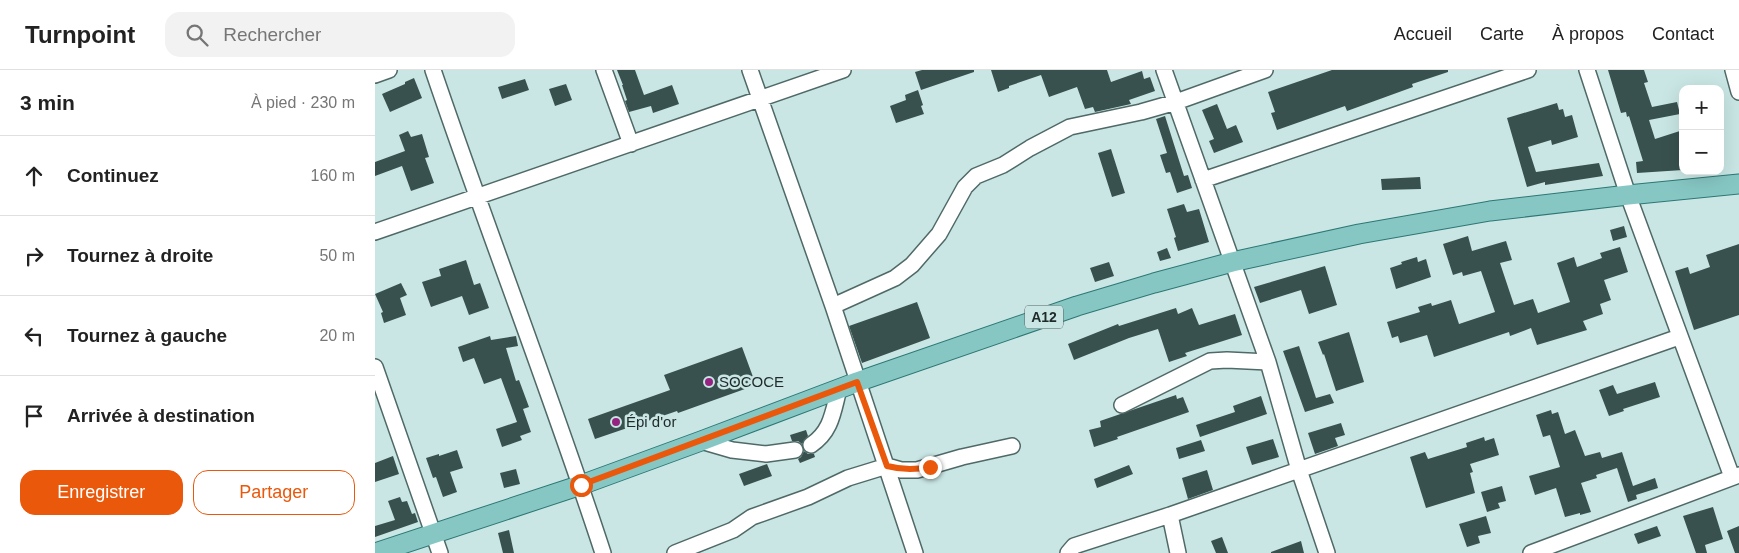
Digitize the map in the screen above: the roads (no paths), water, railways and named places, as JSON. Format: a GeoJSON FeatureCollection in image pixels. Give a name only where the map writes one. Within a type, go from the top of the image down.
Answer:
{"type":"FeatureCollection","features":[{"type":"Feature","properties":{"kind":"main road","name":"A12"},"geometry":{"type":"LineString","coordinates":[[375,553],[581,485],[701,442],[857,382],[1077,306],[1154,283],[1232,262],[1359,234],[1490,211],[1739,184]]}},
{"type":"Feature","properties":{"kind":"street"},"geometry":{"type":"LineString","coordinates":[[375,75],[389,70]]}},
{"type":"Feature","properties":{"kind":"street"},"geometry":{"type":"LineString","coordinates":[[433,70],[581,485],[603,553]]}},
{"type":"Feature","properties":{"kind":"street"},"geometry":{"type":"LineString","coordinates":[[604,70],[631,144]]}},
{"type":"Feature","properties":{"kind":"street"},"geometry":{"type":"LineString","coordinates":[[750,70],[833,306],[915,553]]}},
{"type":"Feature","properties":{"kind":"street"},"geometry":{"type":"LineString","coordinates":[[375,232],[843,70]]}},
{"type":"Feature","properties":{"kind":"street"},"geometry":{"type":"LineString","coordinates":[[1165,70],[1268,362],[1299,470],[1327,553]]}},
{"type":"Feature","properties":{"kind":"street"},"geometry":{"type":"LineString","coordinates":[[833,306],[895,278],[912,265],[939,234],[965,186],[976,176],[1003,165],[1070,127],[1141,112],[1176,102],[1265,70]]}},
{"type":"Feature","properties":{"kind":"street"},"geometry":{"type":"LineString","coordinates":[[1203,180],[1528,70]]}},
{"type":"Feature","properties":{"kind":"street"},"geometry":{"type":"LineString","coordinates":[[1531,553],[1736,476],[1679,337],[1628,195],[1587,70]]}},
{"type":"Feature","properties":{"kind":"street"},"geometry":{"type":"LineString","coordinates":[[1733,70],[1739,92]]}},
{"type":"Feature","properties":{"kind":"street"},"geometry":{"type":"LineString","coordinates":[[1068,553],[1074,546],[1169,515],[1679,337]]}},
{"type":"Feature","properties":{"kind":"street"},"geometry":{"type":"LineString","coordinates":[[1121,405],[1210,361],[1268,362]]}},
{"type":"Feature","properties":{"kind":"street"},"geometry":{"type":"LineString","coordinates":[[375,367],[440,553]]}},
{"type":"Feature","properties":{"kind":"street"},"geometry":{"type":"LineString","coordinates":[[811,445],[821,438],[829,427],[839,389]]}},
{"type":"Feature","properties":{"kind":"street"},"geometry":{"type":"LineString","coordinates":[[701,442],[732,450],[766,454],[795,450]]}},
{"type":"Feature","properties":{"kind":"street"},"geometry":{"type":"LineString","coordinates":[[675,553],[733,530],[752,517],[808,497],[848,478],[887,466],[901,470],[917,470],[962,457],[1012,446]]}},
{"type":"Feature","properties":{"kind":"street"},"geometry":{"type":"LineString","coordinates":[[1169,515],[1178,553]]}},
{"type":"Feature","properties":{"kind":"place","name":"SOCOCE"},"geometry":{"type":"Point","coordinates":[709,382]}},
{"type":"Feature","properties":{"kind":"place","name":"Épi d'or"},"geometry":{"type":"Point","coordinates":[616,422]}}]}
